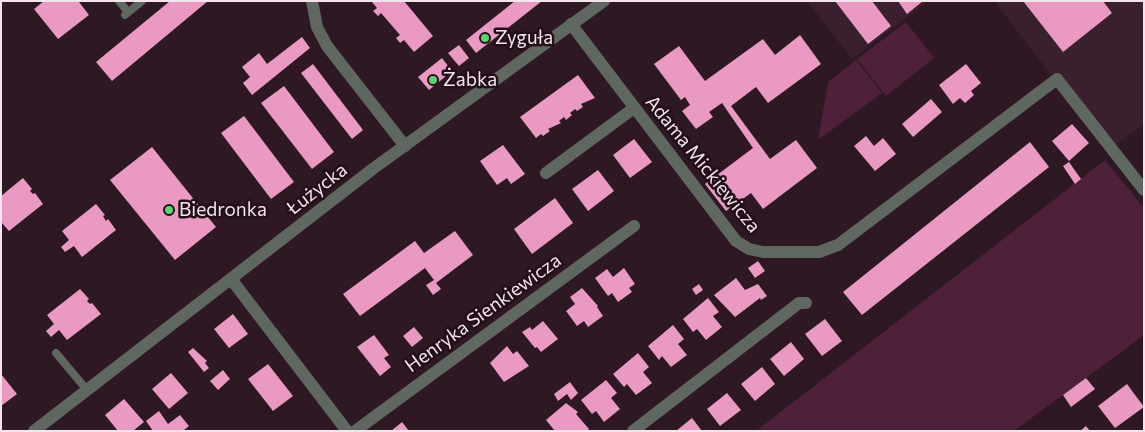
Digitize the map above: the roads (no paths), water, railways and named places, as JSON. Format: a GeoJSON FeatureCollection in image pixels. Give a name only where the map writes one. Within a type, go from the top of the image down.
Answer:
{"type":"FeatureCollection","features":[{"type":"Feature","properties":{"kind":"street"},"geometry":{"type":"LineString","coordinates":[[312,1],[317,27],[326,46],[405,146]]}},
{"type":"Feature","properties":{"kind":"street","name":"Łużycka"},"geometry":{"type":"LineString","coordinates":[[34,431],[405,146],[604,1]]}},
{"type":"Feature","properties":{"kind":"street","name":"Adama Mickiewicza"},"geometry":{"type":"LineString","coordinates":[[571,24],[736,241],[749,249],[763,252],[819,252],[838,246],[1057,79],[1144,190]]}},
{"type":"Feature","properties":{"kind":"street"},"geometry":{"type":"LineString","coordinates":[[546,173],[634,108]]}},
{"type":"Feature","properties":{"kind":"street","name":"Henryka Sienkiewicza"},"geometry":{"type":"LineString","coordinates":[[355,431],[634,226]]}},
{"type":"Feature","properties":{"kind":"street"},"geometry":{"type":"LineString","coordinates":[[231,279],[347,431]]}},
{"type":"Feature","properties":{"kind":"street"},"geometry":{"type":"LineString","coordinates":[[632,431],[799,303],[806,303]]}},
{"type":"Feature","properties":{"kind":"lane"},"geometry":{"type":"LineString","coordinates":[[119,1],[127,14],[142,1]]}},
{"type":"Feature","properties":{"kind":"lane"},"geometry":{"type":"LineString","coordinates":[[56,353],[87,390]]}},
{"type":"Feature","properties":{"kind":"place","name":"Zyguła"},"geometry":{"type":"Point","coordinates":[485,38]}},
{"type":"Feature","properties":{"kind":"place","name":"Żabka"},"geometry":{"type":"Point","coordinates":[433,80]}},
{"type":"Feature","properties":{"kind":"place","name":"Biedronka"},"geometry":{"type":"Point","coordinates":[169,210]}}]}
